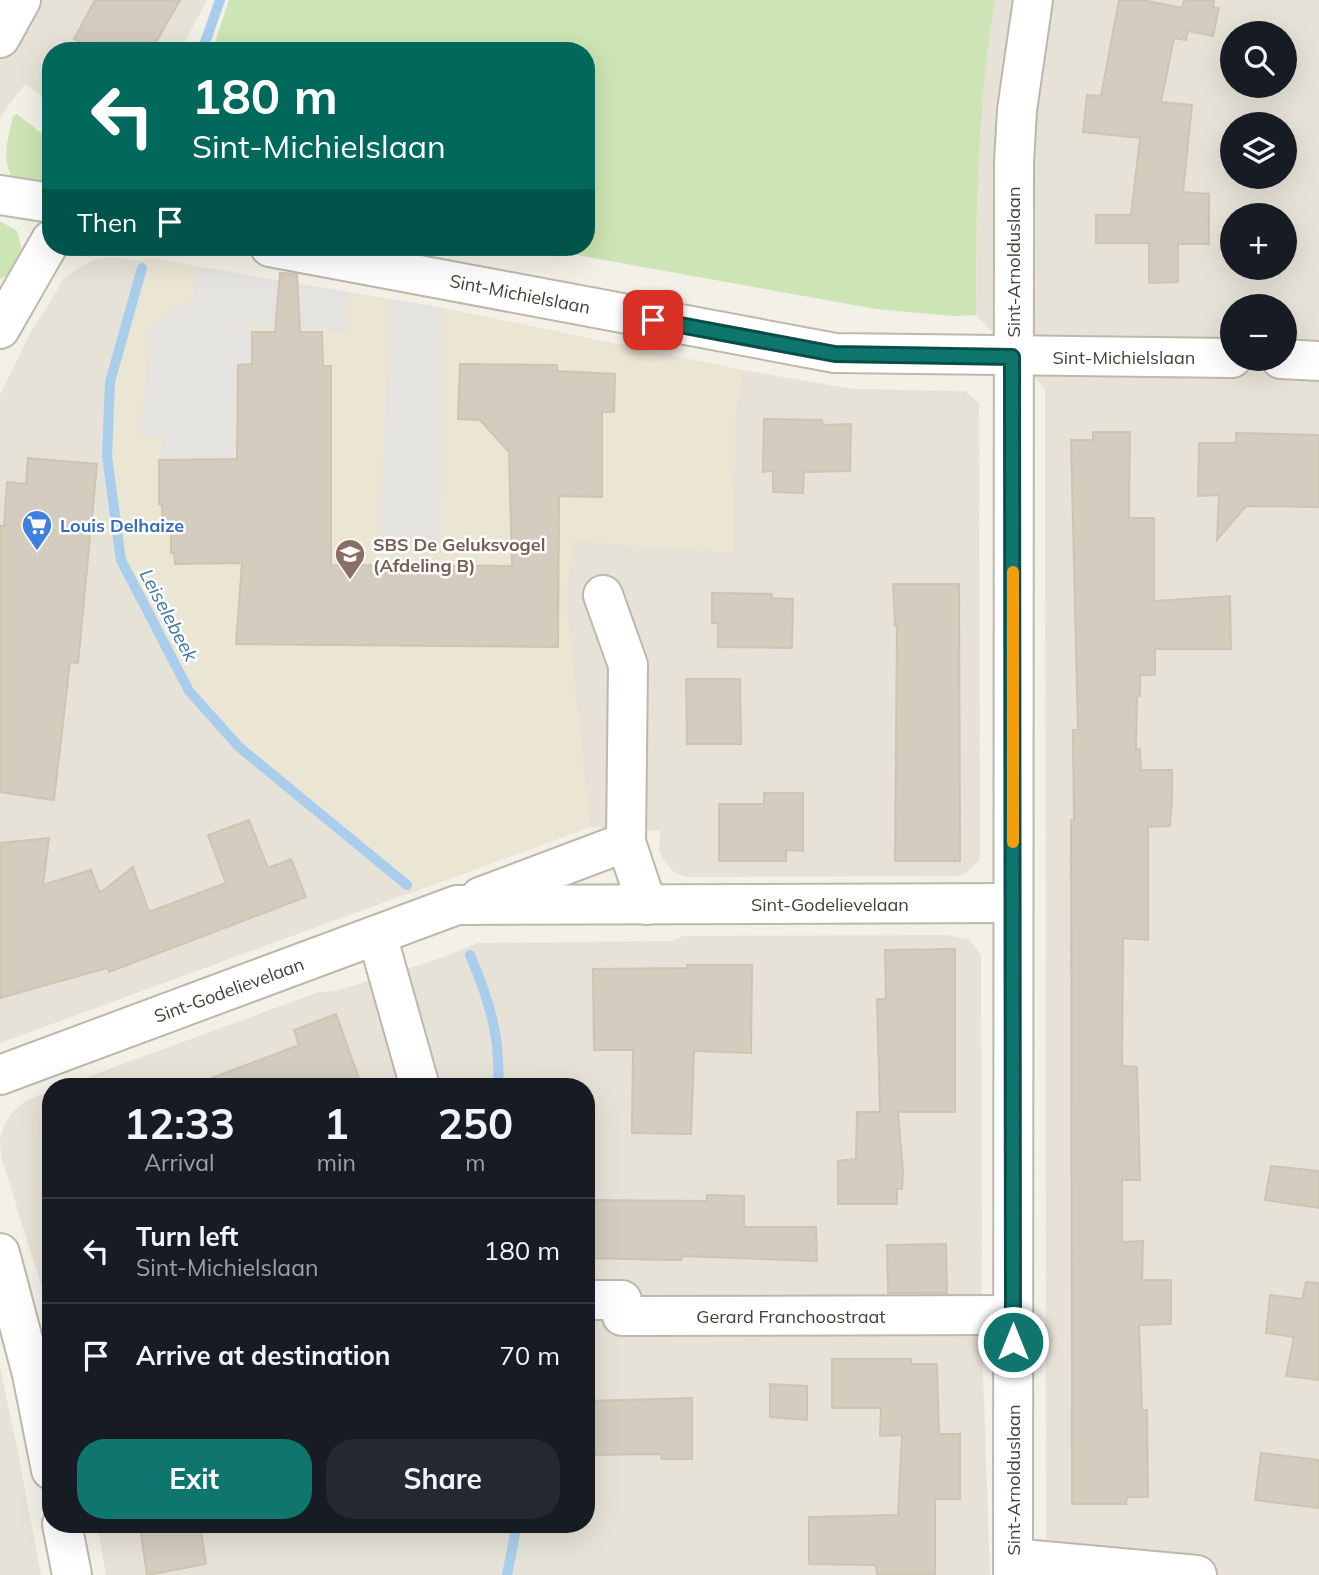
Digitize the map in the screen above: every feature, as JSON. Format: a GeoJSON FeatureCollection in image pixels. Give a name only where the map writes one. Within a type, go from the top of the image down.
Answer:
{"type":"FeatureCollection","features":[{"type":"Feature","properties":{"kind":"street"},"geometry":{"type":"LineString","coordinates":[[0,38],[21,0]]}},
{"type":"Feature","properties":{"kind":"street","name":"Sint-Arnolduslaan"},"geometry":{"type":"LineString","coordinates":[[1013,1567],[1012,357],[1017,110],[1033,0]]}},
{"type":"Feature","properties":{"kind":"street"},"geometry":{"type":"LineString","coordinates":[[0,195],[42,202]]}},
{"type":"Feature","properties":{"kind":"street"},"geometry":{"type":"LineString","coordinates":[[0,329],[42,256]]}},
{"type":"Feature","properties":{"kind":"street","name":"Sint-Michielslaan"},"geometry":{"type":"LineString","coordinates":[[318,256],[835,354],[1220,358]]}},
{"type":"Feature","properties":{"kind":"street"},"geometry":{"type":"LineString","coordinates":[[1297,360],[1319,361]]}},
{"type":"Feature","properties":{"kind":"street"},"geometry":{"type":"LineString","coordinates":[[603,595],[628,665],[626,842],[647,905]]}},
{"type":"Feature","properties":{"kind":"street","name":"Sint-Godelievelaan"},"geometry":{"type":"LineString","coordinates":[[0,1075],[626,842]]}},
{"type":"Feature","properties":{"kind":"street","name":"Sint-Godelievelaan"},"geometry":{"type":"LineString","coordinates":[[457,905],[1013,903]]}},
{"type":"Feature","properties":{"kind":"street"},"geometry":{"type":"LineString","coordinates":[[377,935],[417,1078]]}},
{"type":"Feature","properties":{"kind":"street"},"geometry":{"type":"LineString","coordinates":[[0,1253],[32,1374],[42,1425]]}},
{"type":"Feature","properties":{"kind":"street","name":"Gerard Franchoostraat"},"geometry":{"type":"LineString","coordinates":[[595,1300],[622,1300],[622,1317],[1013,1315]]}},
{"type":"Feature","properties":{"kind":"street"},"geometry":{"type":"LineString","coordinates":[[64,1533],[72,1575]]}},
{"type":"Feature","properties":{"kind":"street"},"geometry":{"type":"LineString","coordinates":[[1013,1567],[1197,1575]]}},
{"type":"Feature","properties":{"kind":"shaded area"},"geometry":{"type":"Polygon","coordinates":[[[0,0],[207,0],[185,42],[42,42],[42,97],[25,84],[0,117],[0,0]]]}},
{"type":"Feature","properties":{"kind":"shaded area"},"geometry":{"type":"Polygon","coordinates":[[[995,0],[1319,0],[1319,1575],[1046,1575],[1045,389],[976,315],[977,151],[986,55],[995,0]]]}},
{"type":"Feature","properties":{"kind":"shaded area"},"geometry":{"type":"Polygon","coordinates":[[[111,257],[196,267],[443,308],[742,370],[854,389],[965,391],[979,403],[980,859],[965,874],[957,876],[684,877],[673,871],[664,861],[659,851],[660,831],[590,827],[0,1043],[0,395],[31,332],[65,277],[93,260],[111,257]]]}},
{"type":"Feature","properties":{"kind":"shaded area","name":"SBS De Geluksvogel (Afdeling B)"},"geometry":{"type":"Polygon","coordinates":[[[144,257],[443,308],[742,370],[735,419],[733,553],[572,541],[566,603],[590,827],[414,892],[239,747],[189,691],[121,560],[107,456],[110,382],[144,257]]]}},
{"type":"Feature","properties":{"kind":"shaded area"},"geometry":{"type":"Polygon","coordinates":[[[196,267],[349,292],[347,331],[242,326],[252,332],[252,364],[238,366],[234,459],[159,460],[164,436],[140,436],[151,326],[193,297],[196,267]]]}},
{"type":"Feature","properties":{"kind":"shaded area"},"geometry":{"type":"Polygon","coordinates":[[[391,299],[443,308],[440,540],[379,545],[391,299]]]}},
{"type":"Feature","properties":{"kind":"shaded area"},"geometry":{"type":"Polygon","coordinates":[[[947,935],[969,939],[981,955],[982,1342],[990,1575],[106,1575],[99,1533],[595,1533],[595,1078],[85,1078],[319,992],[336,991],[441,958],[477,943],[672,941],[683,936],[947,935]]]}},
{"type":"Feature","properties":{"kind":"shaded area"},"geometry":{"type":"Polygon","coordinates":[[[42,1094],[42,1288],[1,1156],[3,1127],[12,1113],[24,1102],[42,1094]]]}},
{"type":"Feature","properties":{"kind":"shaded area"},"geometry":{"type":"Polygon","coordinates":[[[0,1367],[19,1458],[41,1575],[0,1575],[0,1367]]]}},
{"type":"Feature","properties":{"kind":"green space"},"geometry":{"type":"Polygon","coordinates":[[[229,0],[995,0],[981,118],[976,315],[952,316],[876,309],[582,256],[595,256],[595,42],[215,42],[229,0]]]}},
{"type":"Feature","properties":{"kind":"green space"},"geometry":{"type":"Polygon","coordinates":[[[17,114],[42,134],[42,187],[13,178],[9,171],[6,156],[13,116],[17,114]]]}},
{"type":"Feature","properties":{"kind":"green space"},"geometry":{"type":"Polygon","coordinates":[[[0,221],[17,231],[21,253],[14,270],[0,279],[0,221]]]}},
{"type":"Feature","properties":{"kind":"building"},"geometry":{"type":"Polygon","coordinates":[[[95,0],[180,0],[156,42],[79,42],[74,39],[95,0]]]}},
{"type":"Feature","properties":{"kind":"building"},"geometry":{"type":"Polygon","coordinates":[[[1119,0],[1142,0],[1182,8],[1184,0],[1214,0],[1213,7],[1219,8],[1213,36],[1188,31],[1186,40],[1174,38],[1161,102],[1192,105],[1183,192],[1209,194],[1209,244],[1178,244],[1178,282],[1149,283],[1149,243],[1096,243],[1096,215],[1131,215],[1140,138],[1083,132],[1087,95],[1101,96],[1119,0]]]}},
{"type":"Feature","properties":{"kind":"building"},"geometry":{"type":"Polygon","coordinates":[[[280,273],[297,274],[300,332],[322,332],[323,366],[331,366],[331,565],[512,566],[509,452],[480,420],[458,419],[460,364],[557,365],[557,371],[615,374],[614,412],[602,412],[602,497],[559,496],[558,647],[236,644],[242,563],[175,564],[174,552],[171,553],[171,521],[162,521],[162,505],[159,504],[159,460],[237,459],[238,365],[252,364],[252,332],[275,332],[280,273]]]}},
{"type":"Feature","properties":{"kind":"building"},"geometry":{"type":"Polygon","coordinates":[[[764,419],[822,420],[823,425],[851,424],[850,471],[804,472],[803,493],[773,492],[773,471],[763,472],[764,419]]]}},
{"type":"Feature","properties":{"kind":"building"},"geometry":{"type":"Polygon","coordinates":[[[1093,432],[1130,432],[1129,518],[1154,518],[1154,601],[1230,596],[1231,649],[1155,649],[1155,675],[1140,675],[1140,696],[1137,696],[1136,749],[1140,749],[1141,770],[1172,770],[1172,799],[1170,826],[1148,827],[1148,940],[1123,938],[1122,1066],[1137,1067],[1140,1180],[1122,1180],[1122,1242],[1143,1241],[1142,1280],[1171,1280],[1171,1324],[1139,1325],[1142,1410],[1147,1410],[1148,1497],[1127,1497],[1126,1504],[1072,1504],[1071,820],[1074,820],[1073,730],[1078,730],[1071,440],[1093,440],[1093,432]]]}},
{"type":"Feature","properties":{"kind":"building"},"geometry":{"type":"Polygon","coordinates":[[[1236,433],[1319,435],[1319,507],[1246,506],[1217,540],[1219,495],[1198,496],[1199,443],[1236,443],[1236,433]]]}},
{"type":"Feature","properties":{"kind":"building"},"geometry":{"type":"Polygon","coordinates":[[[28,458],[97,464],[78,663],[70,662],[54,800],[0,792],[0,526],[4,526],[7,482],[26,484],[28,458]]]}},
{"type":"Feature","properties":{"kind":"building"},"geometry":{"type":"Polygon","coordinates":[[[893,584],[959,584],[960,861],[895,861],[897,626],[893,584]]]}},
{"type":"Feature","properties":{"kind":"building"},"geometry":{"type":"Polygon","coordinates":[[[712,593],[772,594],[771,598],[793,599],[792,648],[718,647],[718,623],[712,623],[712,593]]]}},
{"type":"Feature","properties":{"kind":"building"},"geometry":{"type":"Polygon","coordinates":[[[686,679],[740,679],[741,744],[687,744],[686,679]]]}},
{"type":"Feature","properties":{"kind":"building"},"geometry":{"type":"Polygon","coordinates":[[[764,793],[803,793],[803,851],[786,850],[786,861],[719,861],[719,804],[764,804],[764,793]]]}},
{"type":"Feature","properties":{"kind":"building"},"geometry":{"type":"Polygon","coordinates":[[[249,820],[268,868],[291,859],[306,897],[109,972],[107,968],[0,998],[0,843],[49,838],[43,885],[91,870],[100,893],[133,867],[149,912],[226,883],[208,835],[249,820]]]}},
{"type":"Feature","properties":{"kind":"building"},"geometry":{"type":"Polygon","coordinates":[[[955,949],[955,1112],[898,1112],[903,1172],[902,1189],[897,1189],[897,1204],[838,1204],[838,1161],[856,1159],[857,1112],[880,1112],[877,999],[886,999],[885,950],[955,949]]]}},
{"type":"Feature","properties":{"kind":"building"},"geometry":{"type":"Polygon","coordinates":[[[687,965],[752,965],[751,1053],[694,1051],[691,1134],[632,1133],[633,1050],[594,1050],[593,969],[687,968],[687,965]]]}},
{"type":"Feature","properties":{"kind":"building"},"geometry":{"type":"Polygon","coordinates":[[[336,1014],[359,1078],[212,1078],[299,1045],[294,1030],[336,1014]]]}},
{"type":"Feature","properties":{"kind":"building"},"geometry":{"type":"Polygon","coordinates":[[[1271,1166],[1319,1171],[1319,1208],[1265,1200],[1271,1166]]]}},
{"type":"Feature","properties":{"kind":"building"},"geometry":{"type":"Polygon","coordinates":[[[707,1195],[744,1196],[744,1227],[816,1227],[817,1261],[682,1256],[681,1260],[595,1258],[595,1200],[707,1201],[707,1195]]]}},
{"type":"Feature","properties":{"kind":"building"},"geometry":{"type":"Polygon","coordinates":[[[946,1244],[947,1293],[888,1293],[887,1245],[946,1244]]]}},
{"type":"Feature","properties":{"kind":"building"},"geometry":{"type":"Polygon","coordinates":[[[1306,1282],[1319,1283],[1319,1380],[1286,1376],[1294,1337],[1266,1333],[1270,1295],[1302,1299],[1306,1282]]]}},
{"type":"Feature","properties":{"kind":"building"},"geometry":{"type":"Polygon","coordinates":[[[832,1359],[911,1359],[911,1364],[937,1364],[939,1434],[960,1434],[960,1499],[935,1499],[935,1575],[877,1575],[876,1565],[809,1564],[809,1517],[898,1515],[902,1435],[880,1436],[881,1408],[832,1408],[832,1359]]]}},
{"type":"Feature","properties":{"kind":"building"},"geometry":{"type":"Polygon","coordinates":[[[770,1384],[807,1386],[807,1420],[770,1417],[770,1384]]]}},
{"type":"Feature","properties":{"kind":"building"},"geometry":{"type":"Polygon","coordinates":[[[692,1398],[692,1459],[662,1459],[661,1454],[595,1455],[595,1401],[692,1398]]]}},
{"type":"Feature","properties":{"kind":"building"},"geometry":{"type":"Polygon","coordinates":[[[1261,1453],[1319,1460],[1319,1508],[1255,1500],[1261,1453]]]}},
{"type":"Feature","properties":{"kind":"building"},"geometry":{"type":"Polygon","coordinates":[[[141,1533],[201,1533],[206,1564],[147,1575],[141,1533]]]}},
{"type":"Feature","properties":{"kind":"waterway","name":"Leiselebeek"},"geometry":{"type":"LineString","coordinates":[[205,42],[220,0]]}},
{"type":"Feature","properties":{"kind":"waterway","name":"Leiselebeek"},"geometry":{"type":"LineString","coordinates":[[142,268],[110,382],[107,456],[121,560],[189,691],[239,747],[407,885]]}},
{"type":"Feature","properties":{"kind":"waterway","name":"Leiselebeek"},"geometry":{"type":"LineString","coordinates":[[470,955],[492,1019],[498,1052],[498,1078]]}},
{"type":"Feature","properties":{"kind":"waterway","name":"Leiselebeek"},"geometry":{"type":"LineString","coordinates":[[507,1575],[515,1533]]}},
{"type":"Feature","properties":{"kind":"slow traffic"},"geometry":{"type":"LineString","coordinates":[[1013,572],[1013,842]]}},
{"type":"Feature","properties":{"kind":"place","name":"Louis Delhaize"},"geometry":{"type":"Point","coordinates":[37,552]}},
{"type":"Feature","properties":{"kind":"place","name":"SBS De Geluksvogel (Afdeling B)"},"geometry":{"type":"Point","coordinates":[350,581]}},
{"type":"Feature","properties":{"kind":"route"},"geometry":{"type":"LineString","coordinates":[[653,320],[835,354],[1012,357],[1013,1342]]}}]}
